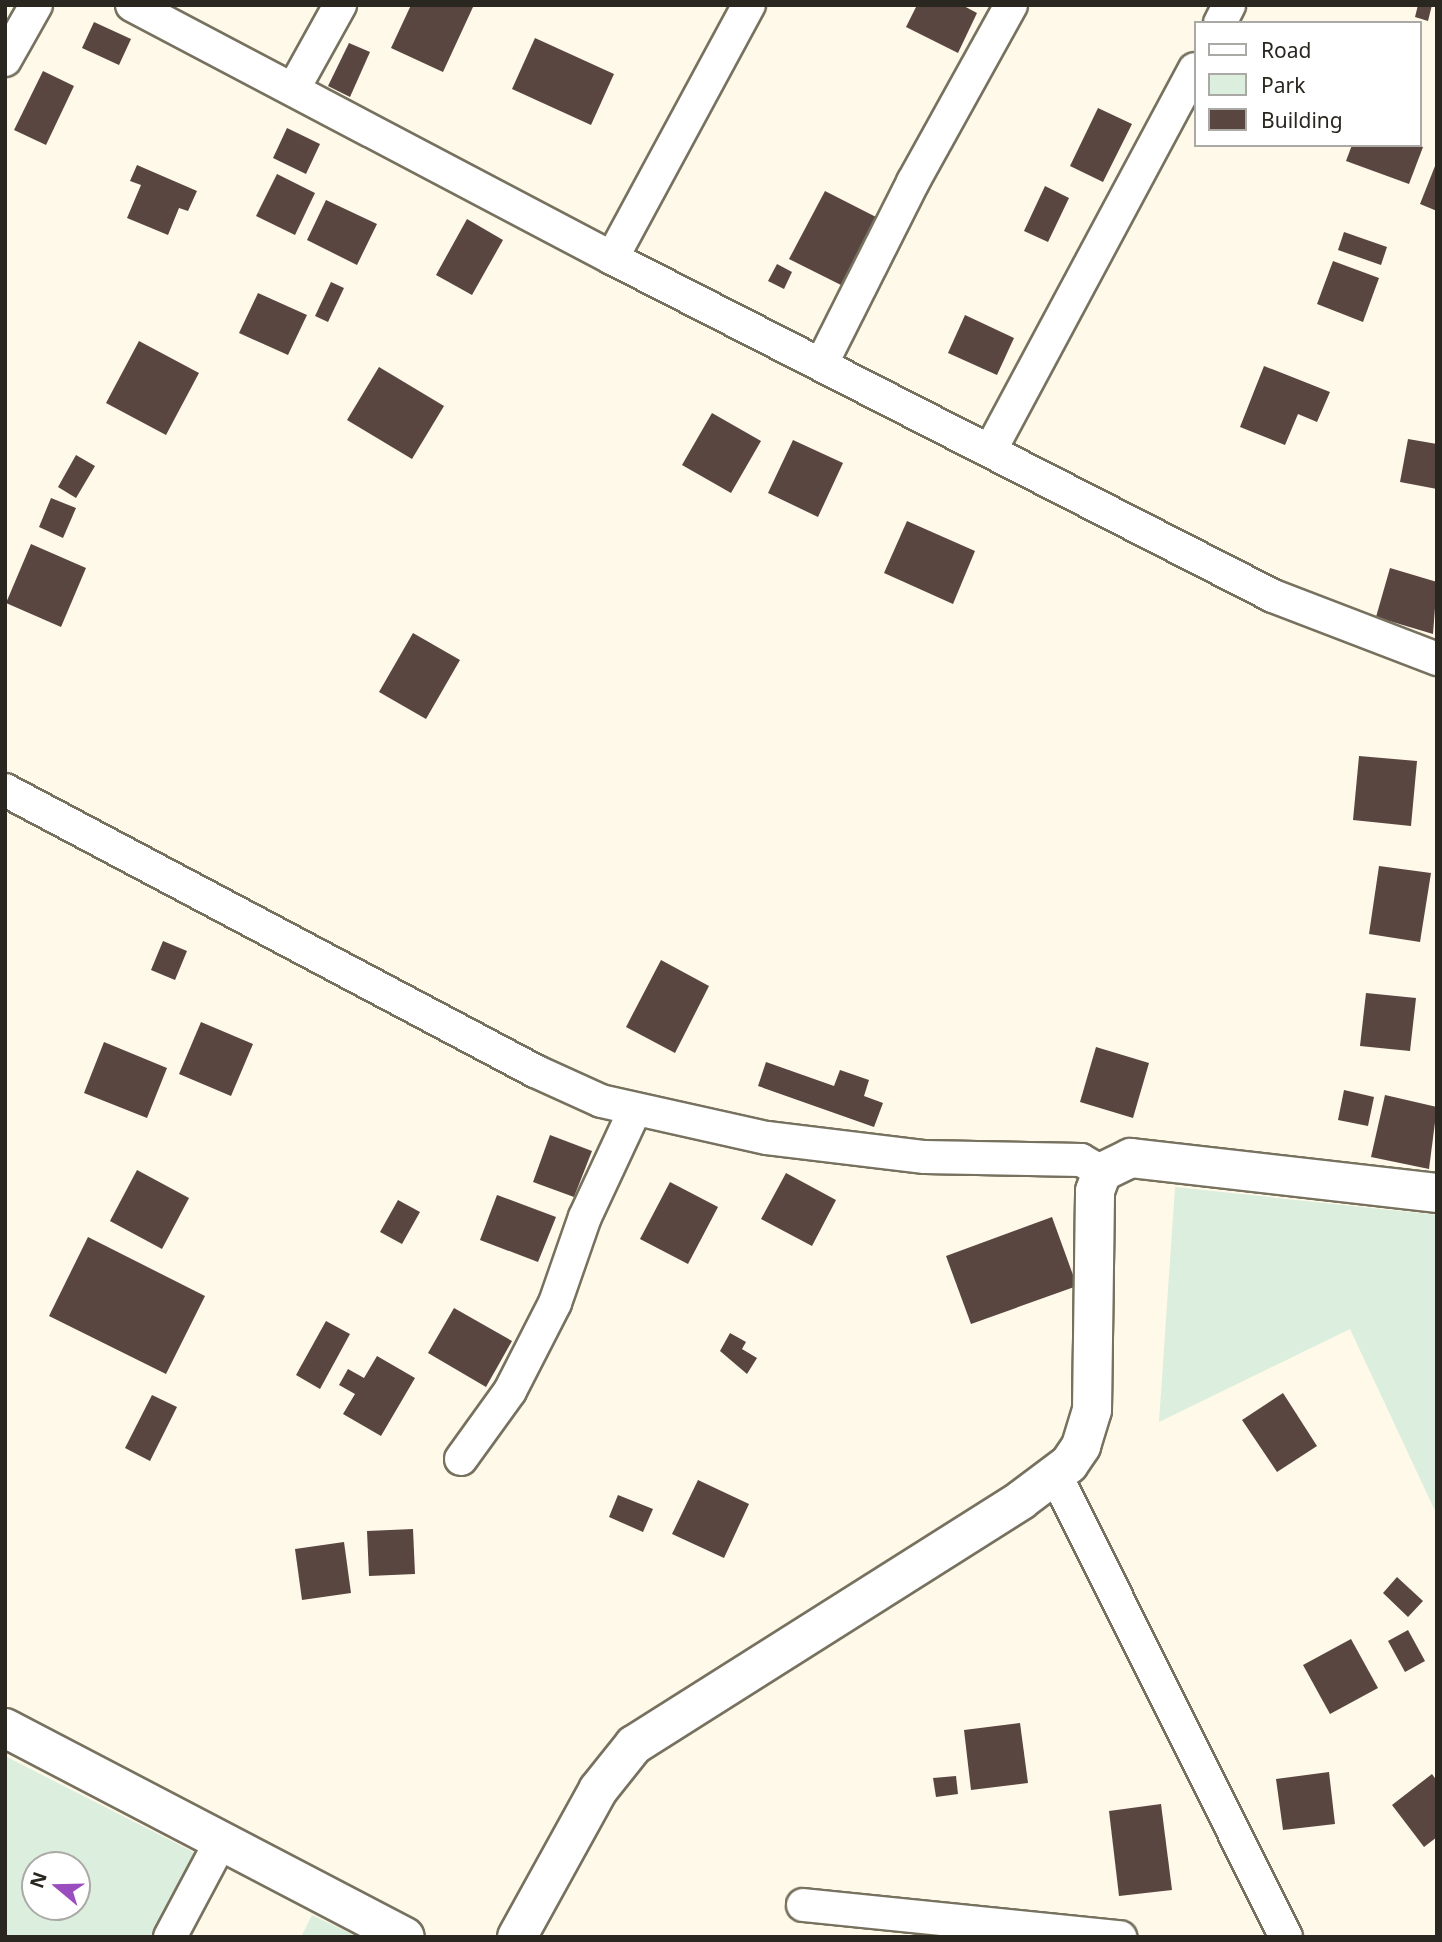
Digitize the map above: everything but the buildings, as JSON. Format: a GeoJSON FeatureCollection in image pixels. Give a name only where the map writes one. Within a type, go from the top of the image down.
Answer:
{"type":"FeatureCollection","features":[{"type":"Feature","properties":{"kind":"street"},"geometry":{"type":"LineString","coordinates":[[5,60],[36,5]]}},
{"type":"Feature","properties":{"kind":"street"},"geometry":{"type":"LineString","coordinates":[[132,5],[294,88],[612,258],[1312,614],[1437,659]]}},
{"type":"Feature","properties":{"kind":"street"},"geometry":{"type":"LineString","coordinates":[[294,88],[340,5]]}},
{"type":"Feature","properties":{"kind":"street"},"geometry":{"type":"LineString","coordinates":[[612,258],[749,5]]}},
{"type":"Feature","properties":{"kind":"street"},"geometry":{"type":"LineString","coordinates":[[822,363],[913,182],[1011,5]]}},
{"type":"Feature","properties":{"kind":"street"},"geometry":{"type":"LineString","coordinates":[[1221,21],[1229,5]]}},
{"type":"Feature","properties":{"kind":"street"},"geometry":{"type":"LineString","coordinates":[[991,449],[1194,71]]}},
{"type":"Feature","properties":{"kind":"street"},"geometry":{"type":"LineString","coordinates":[[5,790],[535,1071],[634,1112],[767,1138],[867,1152],[1010,1162],[1081,1160],[1102,1171]]}},
{"type":"Feature","properties":{"kind":"street"},"geometry":{"type":"LineString","coordinates":[[461,1459],[510,1391],[555,1303],[585,1217],[634,1112]]}},
{"type":"Feature","properties":{"kind":"street"},"geometry":{"type":"LineString","coordinates":[[517,1937],[598,1790],[635,1745],[1056,1476],[1082,1446],[1092,1409],[1095,1191],[1102,1171],[1131,1158],[1437,1193]]}},
{"type":"Feature","properties":{"kind":"street"},"geometry":{"type":"LineString","coordinates":[[1056,1476],[1286,1937]]}},
{"type":"Feature","properties":{"kind":"street"},"geometry":{"type":"LineString","coordinates":[[5,1728],[220,1843],[405,1937]]}},
{"type":"Feature","properties":{"kind":"street"},"geometry":{"type":"LineString","coordinates":[[170,1937],[220,1843]]}},
{"type":"Feature","properties":{"kind":"street"},"geometry":{"type":"LineString","coordinates":[[803,1905],[1121,1937]]}},
{"type":"Feature","properties":{"kind":"green space"},"geometry":{"type":"Polygon","coordinates":[[[1175,1187],[1437,1215],[1437,1515],[1350,1329],[1159,1422],[1175,1187]]]}},
{"type":"Feature","properties":{"kind":"green space"},"geometry":{"type":"Polygon","coordinates":[[[5,1756],[203,1857],[159,1937],[5,1937],[5,1756]]]}},
{"type":"Feature","properties":{"kind":"green space"},"geometry":{"type":"Polygon","coordinates":[[[312,1915],[358,1937],[301,1937],[312,1915]]]}}]}
